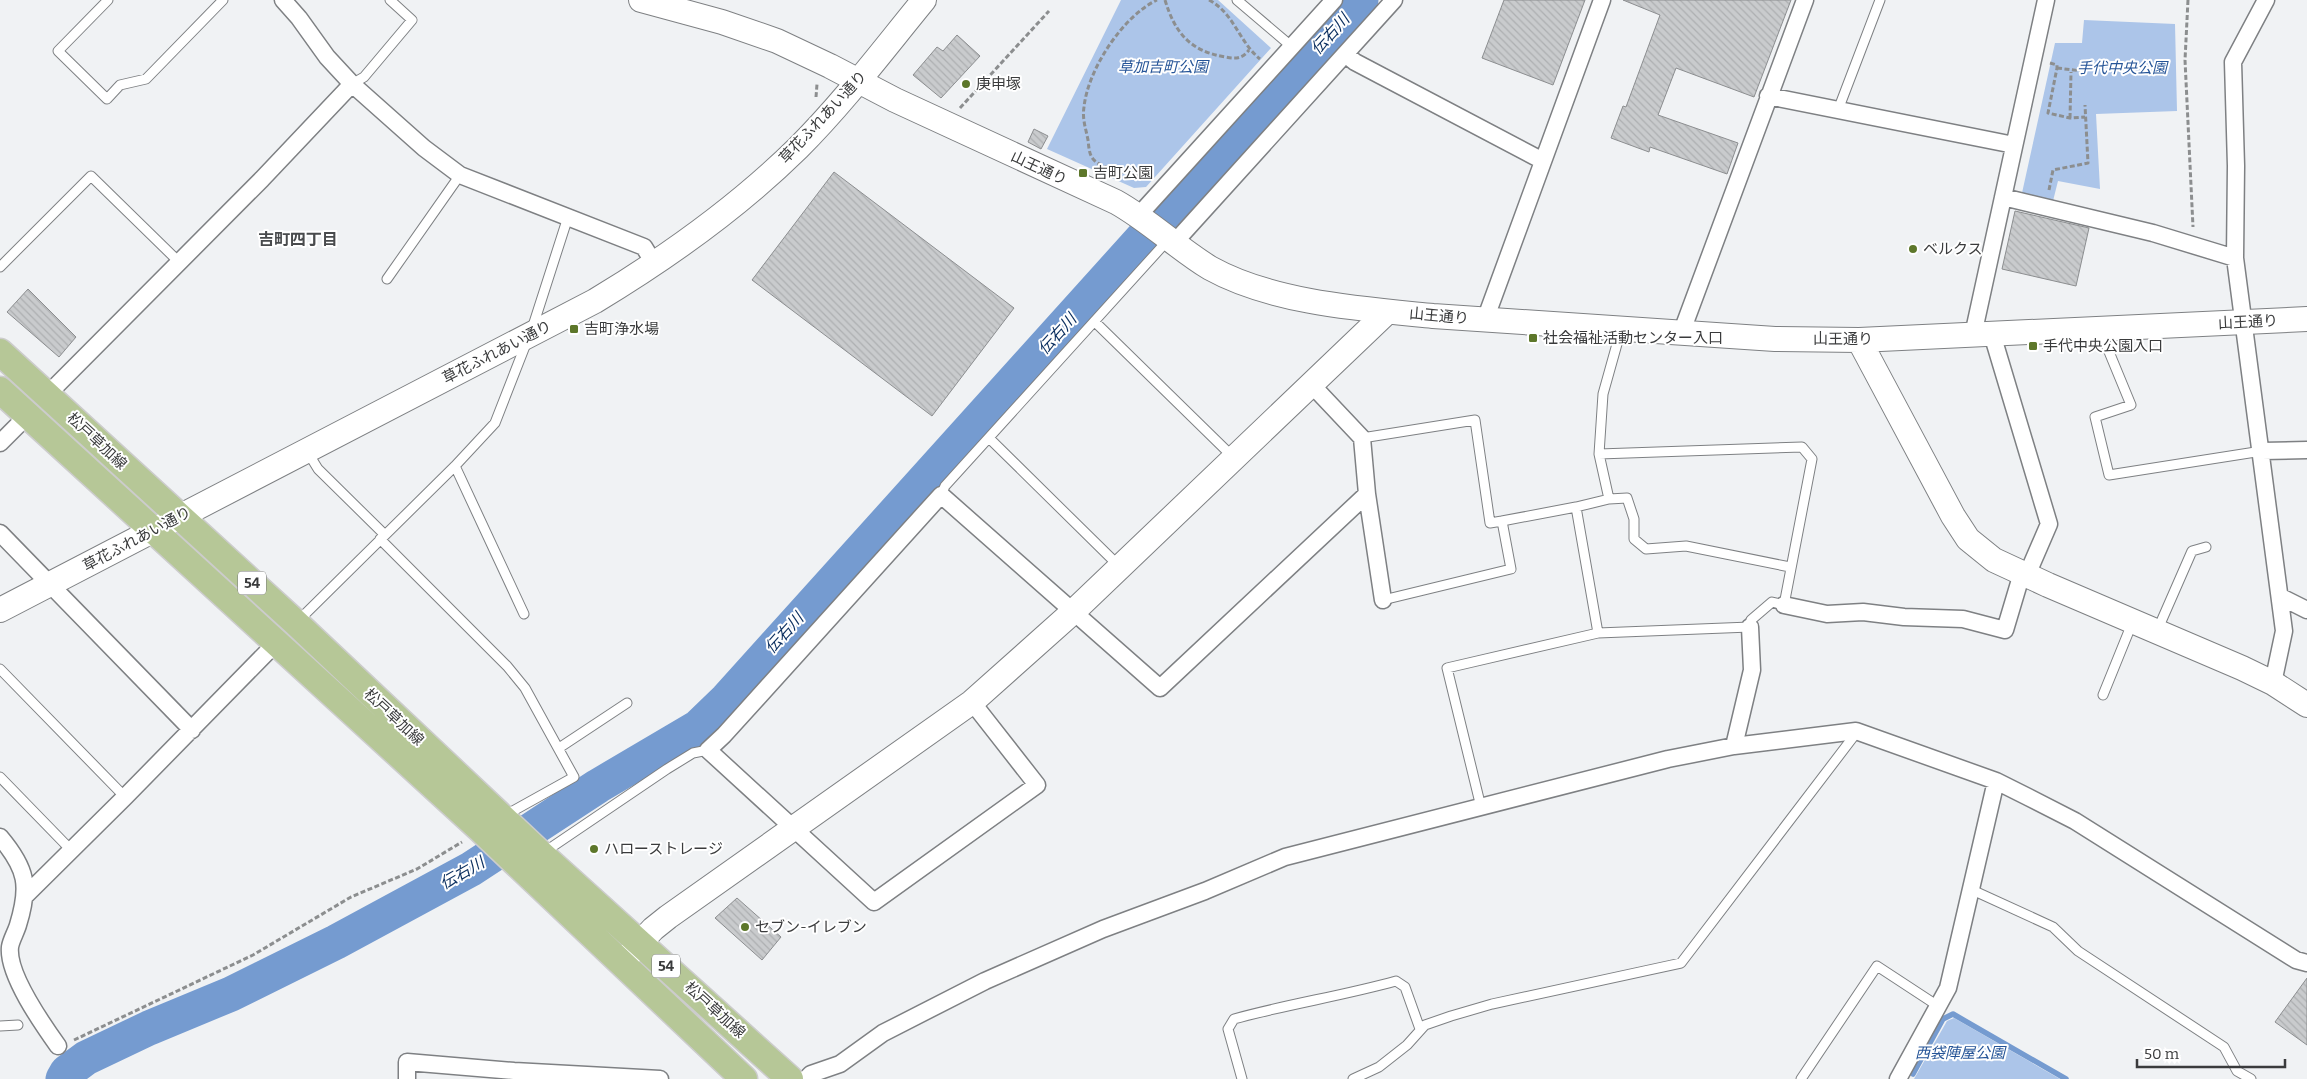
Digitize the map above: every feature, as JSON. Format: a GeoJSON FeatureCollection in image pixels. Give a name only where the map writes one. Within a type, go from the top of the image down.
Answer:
{"type":"FeatureCollection","features":[{"type":"Feature","properties":{"kind":"main road","name":"松戸草加線"},"geometry":{"type":"LineString","coordinates":[[0,352],[296,623],[483,829]]}},
{"type":"Feature","properties":{"kind":"main road","name":"松戸草加線"},"geometry":{"type":"LineString","coordinates":[[0,390],[483,829],[641,942],[790,1079]]}},
{"type":"Feature","properties":{"kind":"main road","name":"松戸草加線"},"geometry":{"type":"LineString","coordinates":[[532,863],[621,964],[736,1077]]}},
{"type":"Feature","properties":{"kind":"street"},"geometry":{"type":"LineString","coordinates":[[283,0],[299,18],[327,57],[352,84],[424,148],[460,175],[644,247],[655,264]]}},
{"type":"Feature","properties":{"kind":"street","name":"山王通り"},"geometry":{"type":"LineString","coordinates":[[640,0],[722,22],[777,42],[858,80],[895,100],[1116,202],[1142,216],[1169,239],[1210,268],[1232,279],[1262,290],[1295,298],[1387,312],[1776,339],[1859,340],[2307,319]]}},
{"type":"Feature","properties":{"kind":"street","name":"草花ふれあい通り"},"geometry":{"type":"LineString","coordinates":[[0,610],[154,531],[178,516],[596,301],[655,264],[713,222],[755,187],[798,147],[858,80],[924,0]]}},
{"type":"Feature","properties":{"kind":"street"},"geometry":{"type":"LineString","coordinates":[[1142,216],[1291,46],[1334,0]]}},
{"type":"Feature","properties":{"kind":"street"},"geometry":{"type":"LineString","coordinates":[[1169,239],[1394,0]]}},
{"type":"Feature","properties":{"kind":"street"},"geometry":{"type":"LineString","coordinates":[[1485,320],[1602,0]]}},
{"type":"Feature","properties":{"kind":"street"},"geometry":{"type":"LineString","coordinates":[[1682,332],[1805,0]]}},
{"type":"Feature","properties":{"kind":"street"},"geometry":{"type":"LineString","coordinates":[[1784,605],[1828,614],[1863,612],[1904,618],[1963,619],[2005,630],[2025,574],[2049,524],[1982,335],[2003,198],[2046,0]]}},
{"type":"Feature","properties":{"kind":"street"},"geometry":{"type":"LineString","coordinates":[[2266,0],[2233,62],[2236,166],[2235,258],[2262,451],[2284,630],[2273,683]]}},
{"type":"Feature","properties":{"kind":"street"},"geometry":{"type":"LineString","coordinates":[[1345,54],[1355,62],[1543,161]]}},
{"type":"Feature","properties":{"kind":"street"},"geometry":{"type":"LineString","coordinates":[[47,394],[262,179],[352,84]]}},
{"type":"Feature","properties":{"kind":"street"},"geometry":{"type":"LineString","coordinates":[[1768,96],[2014,145]]}},
{"type":"Feature","properties":{"kind":"street"},"geometry":{"type":"LineString","coordinates":[[2003,198],[2193,244],[2235,258]]}},
{"type":"Feature","properties":{"kind":"street"},"geometry":{"type":"LineString","coordinates":[[621,964],[668,917],[972,702],[1074,611],[1387,312]]}},
{"type":"Feature","properties":{"kind":"street"},"geometry":{"type":"LineString","coordinates":[[1859,340],[1953,516],[1968,539],[1994,560],[2273,683],[2307,705]]}},
{"type":"Feature","properties":{"kind":"street"},"geometry":{"type":"LineString","coordinates":[[1311,384],[1362,438],[1367,494],[1383,600]]}},
{"type":"Feature","properties":{"kind":"street"},"geometry":{"type":"LineString","coordinates":[[0,443],[28,416]]}},
{"type":"Feature","properties":{"kind":"street"},"geometry":{"type":"LineString","coordinates":[[2262,451],[2307,450]]}},
{"type":"Feature","properties":{"kind":"street"},"geometry":{"type":"LineString","coordinates":[[972,702],[1037,785],[874,902],[708,750],[724,735],[941,495],[1160,688],[1367,494]]}},
{"type":"Feature","properties":{"kind":"street"},"geometry":{"type":"LineString","coordinates":[[0,533],[192,730]]}},
{"type":"Feature","properties":{"kind":"street"},"geometry":{"type":"LineString","coordinates":[[2281,597],[2307,610]]}},
{"type":"Feature","properties":{"kind":"street"},"geometry":{"type":"LineString","coordinates":[[1734,746],[1752,670],[1750,627]]}},
{"type":"Feature","properties":{"kind":"street"},"geometry":{"type":"LineString","coordinates":[[25,896],[192,730],[277,642]]}},
{"type":"Feature","properties":{"kind":"street"},"geometry":{"type":"LineString","coordinates":[[806,1079],[811,1074],[840,1064],[883,1033],[985,981],[1104,928],[1205,891],[1285,856],[1668,759],[1734,746],[1858,732],[1996,781],[2075,822],[2296,960],[2307,963]]}},
{"type":"Feature","properties":{"kind":"street"},"geometry":{"type":"LineString","coordinates":[[1898,1079],[1948,988],[1996,781]]}},
{"type":"Feature","properties":{"kind":"street"},"geometry":{"type":"LineString","coordinates":[[0,837],[14,853],[25,877],[25,896],[10,948],[14,968],[31,1008],[58,1046]]}},
{"type":"Feature","properties":{"kind":"street"},"geometry":{"type":"LineString","coordinates":[[407,1079],[407,1062],[514,1071],[660,1079]]}},
{"type":"Feature","properties":{"kind":"lane"},"geometry":{"type":"LineString","coordinates":[[108,0],[58,51],[107,99],[120,85],[146,79],[223,0]]}},
{"type":"Feature","properties":{"kind":"lane"},"geometry":{"type":"LineString","coordinates":[[352,84],[364,76],[412,20],[390,0]]}},
{"type":"Feature","properties":{"kind":"lane"},"geometry":{"type":"LineString","coordinates":[[1237,0],[1291,46]]}},
{"type":"Feature","properties":{"kind":"lane"},"geometry":{"type":"LineString","coordinates":[[1838,110],[1880,0]]}},
{"type":"Feature","properties":{"kind":"lane"},"geometry":{"type":"LineString","coordinates":[[387,279],[460,175]]}},
{"type":"Feature","properties":{"kind":"lane"},"geometry":{"type":"LineString","coordinates":[[0,268],[91,176],[179,262]]}},
{"type":"Feature","properties":{"kind":"lane"},"geometry":{"type":"LineString","coordinates":[[296,623],[496,423],[529,335],[568,217]]}},
{"type":"Feature","properties":{"kind":"lane"},"geometry":{"type":"LineString","coordinates":[[941,495],[945,486],[1169,239]]}},
{"type":"Feature","properties":{"kind":"lane"},"geometry":{"type":"LineString","coordinates":[[1094,322],[1235,458]]}},
{"type":"Feature","properties":{"kind":"lane"},"geometry":{"type":"LineString","coordinates":[[1609,499],[1599,454],[1603,394],[1618,344],[1619,327]]}},
{"type":"Feature","properties":{"kind":"lane"},"geometry":{"type":"LineString","coordinates":[[2100,330],[2130,406],[2095,417],[2109,475],[2262,451]]}},
{"type":"Feature","properties":{"kind":"lane"},"geometry":{"type":"LineString","coordinates":[[1362,438],[1474,420],[1490,523],[1609,499],[1626,498],[1634,519],[1634,539],[1646,549],[1686,546],[1790,567]]}},
{"type":"Feature","properties":{"kind":"lane"},"geometry":{"type":"LineString","coordinates":[[989,438],[1120,567]]}},
{"type":"Feature","properties":{"kind":"lane"},"geometry":{"type":"LineString","coordinates":[[1481,807],[1447,668],[1598,633],[1750,627],[1751,620],[1772,602],[1784,605],[1812,459],[1802,447],[1599,454]]}},
{"type":"Feature","properties":{"kind":"lane"},"geometry":{"type":"LineString","coordinates":[[307,451],[318,469],[507,666],[525,688],[574,777],[483,829]]}},
{"type":"Feature","properties":{"kind":"lane"},"geometry":{"type":"LineString","coordinates":[[455,466],[524,614]]}},
{"type":"Feature","properties":{"kind":"lane"},"geometry":{"type":"LineString","coordinates":[[1576,507],[1598,633]]}},
{"type":"Feature","properties":{"kind":"lane"},"geometry":{"type":"LineString","coordinates":[[1383,600],[1510,569],[1502,521]]}},
{"type":"Feature","properties":{"kind":"lane"},"geometry":{"type":"LineString","coordinates":[[2157,631],[2192,551],[2206,547]]}},
{"type":"Feature","properties":{"kind":"lane"},"geometry":{"type":"LineString","coordinates":[[2103,695],[2134,621]]}},
{"type":"Feature","properties":{"kind":"lane"},"geometry":{"type":"LineString","coordinates":[[0,669],[125,797]]}},
{"type":"Feature","properties":{"kind":"lane"},"geometry":{"type":"LineString","coordinates":[[559,748],[628,703]]}},
{"type":"Feature","properties":{"kind":"lane"},"geometry":{"type":"LineString","coordinates":[[1353,1079],[1379,1067],[1407,1045],[1425,1025],[1492,1004],[1682,962],[1858,732]]}},
{"type":"Feature","properties":{"kind":"lane"},"geometry":{"type":"LineString","coordinates":[[532,863],[667,769],[693,753],[708,750]]}},
{"type":"Feature","properties":{"kind":"lane"},"geometry":{"type":"LineString","coordinates":[[0,777],[71,850]]}},
{"type":"Feature","properties":{"kind":"lane"},"geometry":{"type":"LineString","coordinates":[[1970,889],[2053,927],[2078,951],[2224,1047],[2237,1071],[2251,1079]]}},
{"type":"Feature","properties":{"kind":"lane"},"geometry":{"type":"LineString","coordinates":[[1801,1079],[1877,966],[1938,1006]]}},
{"type":"Feature","properties":{"kind":"lane"},"geometry":{"type":"LineString","coordinates":[[1242,1079],[1228,1029],[1234,1019],[1277,1007],[1339,996],[1396,981],[1405,987],[1420,1029]]}},
{"type":"Feature","properties":{"kind":"lane"},"geometry":{"type":"LineString","coordinates":[[0,1026],[18,1025]]}},
{"type":"Feature","properties":{"kind":"path"},"geometry":{"type":"LineString","coordinates":[[1138,176],[1095,162],[1088,150],[1083,120],[1084,106],[1091,82],[1104,53],[1141,10],[1158,0]]}},
{"type":"Feature","properties":{"kind":"path"},"geometry":{"type":"LineString","coordinates":[[1165,0],[1173,22],[1196,49],[1237,59],[1244,56],[1249,50]]}},
{"type":"Feature","properties":{"kind":"path"},"geometry":{"type":"LineString","coordinates":[[1209,0],[1226,12],[1249,50],[1264,62]]}},
{"type":"Feature","properties":{"kind":"path"},"geometry":{"type":"LineString","coordinates":[[2188,0],[2185,60],[2193,244]]}},
{"type":"Feature","properties":{"kind":"path"},"geometry":{"type":"LineString","coordinates":[[954,114],[1049,11]]}},
{"type":"Feature","properties":{"kind":"path"},"geometry":{"type":"LineString","coordinates":[[2046,62],[2071,72],[2082,72]]}},
{"type":"Feature","properties":{"kind":"path"},"geometry":{"type":"LineString","coordinates":[[2057,68],[2048,113],[2070,118],[2085,117]]}},
{"type":"Feature","properties":{"kind":"path"},"geometry":{"type":"LineString","coordinates":[[2070,118],[2071,72]]}},
{"type":"Feature","properties":{"kind":"path"},"geometry":{"type":"LineString","coordinates":[[2045,208],[2052,170],[2088,163],[2085,105]]}},
{"type":"Feature","properties":{"kind":"path"},"geometry":{"type":"LineString","coordinates":[[58,1046],[252,955],[351,897],[417,869],[483,829]]}},
{"type":"Feature","properties":{"kind":"green space","name":"草加吉町公園"},"geometry":{"type":"Polygon","coordinates":[[[1121,0],[1218,0],[1271,48],[1146,187],[1134,188],[1047,149],[1121,0]]]}},
{"type":"Feature","properties":{"kind":"green space","name":"手代中央公園"},"geometry":{"type":"Polygon","coordinates":[[[2084,20],[2175,24],[2177,111],[2096,114],[2100,189],[2058,181],[2053,201],[2022,193],[2055,43],[2082,43],[2084,20]]]}},
{"type":"Feature","properties":{"kind":"green space","name":"西袋陣屋公園"},"geometry":{"type":"Polygon","coordinates":[[[1954,1018],[2060,1079],[1914,1079],[1947,1021],[1954,1018]]]}},
{"type":"Feature","properties":{"kind":"building"},"geometry":{"type":"Polygon","coordinates":[[[1504,0],[1585,0],[1553,85],[1482,58],[1504,0]]]}},
{"type":"Feature","properties":{"kind":"building"},"geometry":{"type":"Polygon","coordinates":[[[1623,0],[1791,0],[1754,97],[1676,68],[1658,115],[1738,143],[1727,174],[1650,147],[1649,152],[1611,138],[1623,106],[1626,107],[1660,15],[1623,0]]]}},
{"type":"Feature","properties":{"kind":"building"},"geometry":{"type":"Polygon","coordinates":[[[957,35],[980,56],[941,98],[913,75],[937,47],[943,51],[957,35]]]}},
{"type":"Feature","properties":{"kind":"building"},"geometry":{"type":"Polygon","coordinates":[[[1034,129],[1048,136],[1041,149],[1028,142],[1034,129]]]}},
{"type":"Feature","properties":{"kind":"building"},"geometry":{"type":"Polygon","coordinates":[[[834,172],[1014,308],[932,416],[752,280],[834,172]]]}},
{"type":"Feature","properties":{"kind":"building"},"geometry":{"type":"Polygon","coordinates":[[[2015,211],[2089,228],[2076,286],[2002,269],[2015,211]]]}},
{"type":"Feature","properties":{"kind":"building"},"geometry":{"type":"Polygon","coordinates":[[[28,289],[76,337],[59,357],[7,312],[28,289]]]}},
{"type":"Feature","properties":{"kind":"building"},"geometry":{"type":"Polygon","coordinates":[[[737,898],[781,937],[762,960],[715,918],[737,898]]]}},
{"type":"Feature","properties":{"kind":"building"},"geometry":{"type":"Polygon","coordinates":[[[2307,978],[2307,1045],[2275,1022],[2307,978]]]}},
{"type":"Feature","properties":{"kind":"waterway","name":"伝右川"},"geometry":{"type":"LineString","coordinates":[[63,1079],[67,1072],[86,1058],[149,1028],[231,994],[336,942],[471,869],[598,786],[698,727],[727,699],[1166,212],[1361,0]]}},
{"type":"Feature","properties":{"kind":"waterway"},"geometry":{"type":"LineString","coordinates":[[1913,1074],[1943,1019],[1953,1014],[2066,1079]]}},
{"type":"Feature","properties":{"kind":"place","name":"庚申塚"},"geometry":{"type":"Point","coordinates":[966,84]}},
{"type":"Feature","properties":{"kind":"place","name":"吉町公園"},"geometry":{"type":"Point","coordinates":[1083,173]}},
{"type":"Feature","properties":{"kind":"place","name":"ベルクス"},"geometry":{"type":"Point","coordinates":[1913,249]}},
{"type":"Feature","properties":{"kind":"place","name":"吉町浄水場"},"geometry":{"type":"Point","coordinates":[574,329]}},
{"type":"Feature","properties":{"kind":"place","name":"社会福祉活動センター入口"},"geometry":{"type":"Point","coordinates":[1533,338]}},
{"type":"Feature","properties":{"kind":"place","name":"手代中央公園入口"},"geometry":{"type":"Point","coordinates":[2033,346]}},
{"type":"Feature","properties":{"kind":"place","name":"ハローストレージ"},"geometry":{"type":"Point","coordinates":[594,849]}},
{"type":"Feature","properties":{"kind":"place","name":"セブン-イレブン"},"geometry":{"type":"Point","coordinates":[745,927]}},
{"type":"Feature","properties":{"kind":"district","name":"吉町四丁目"},"geometry":{"type":"Point","coordinates":[298,239]}}]}
